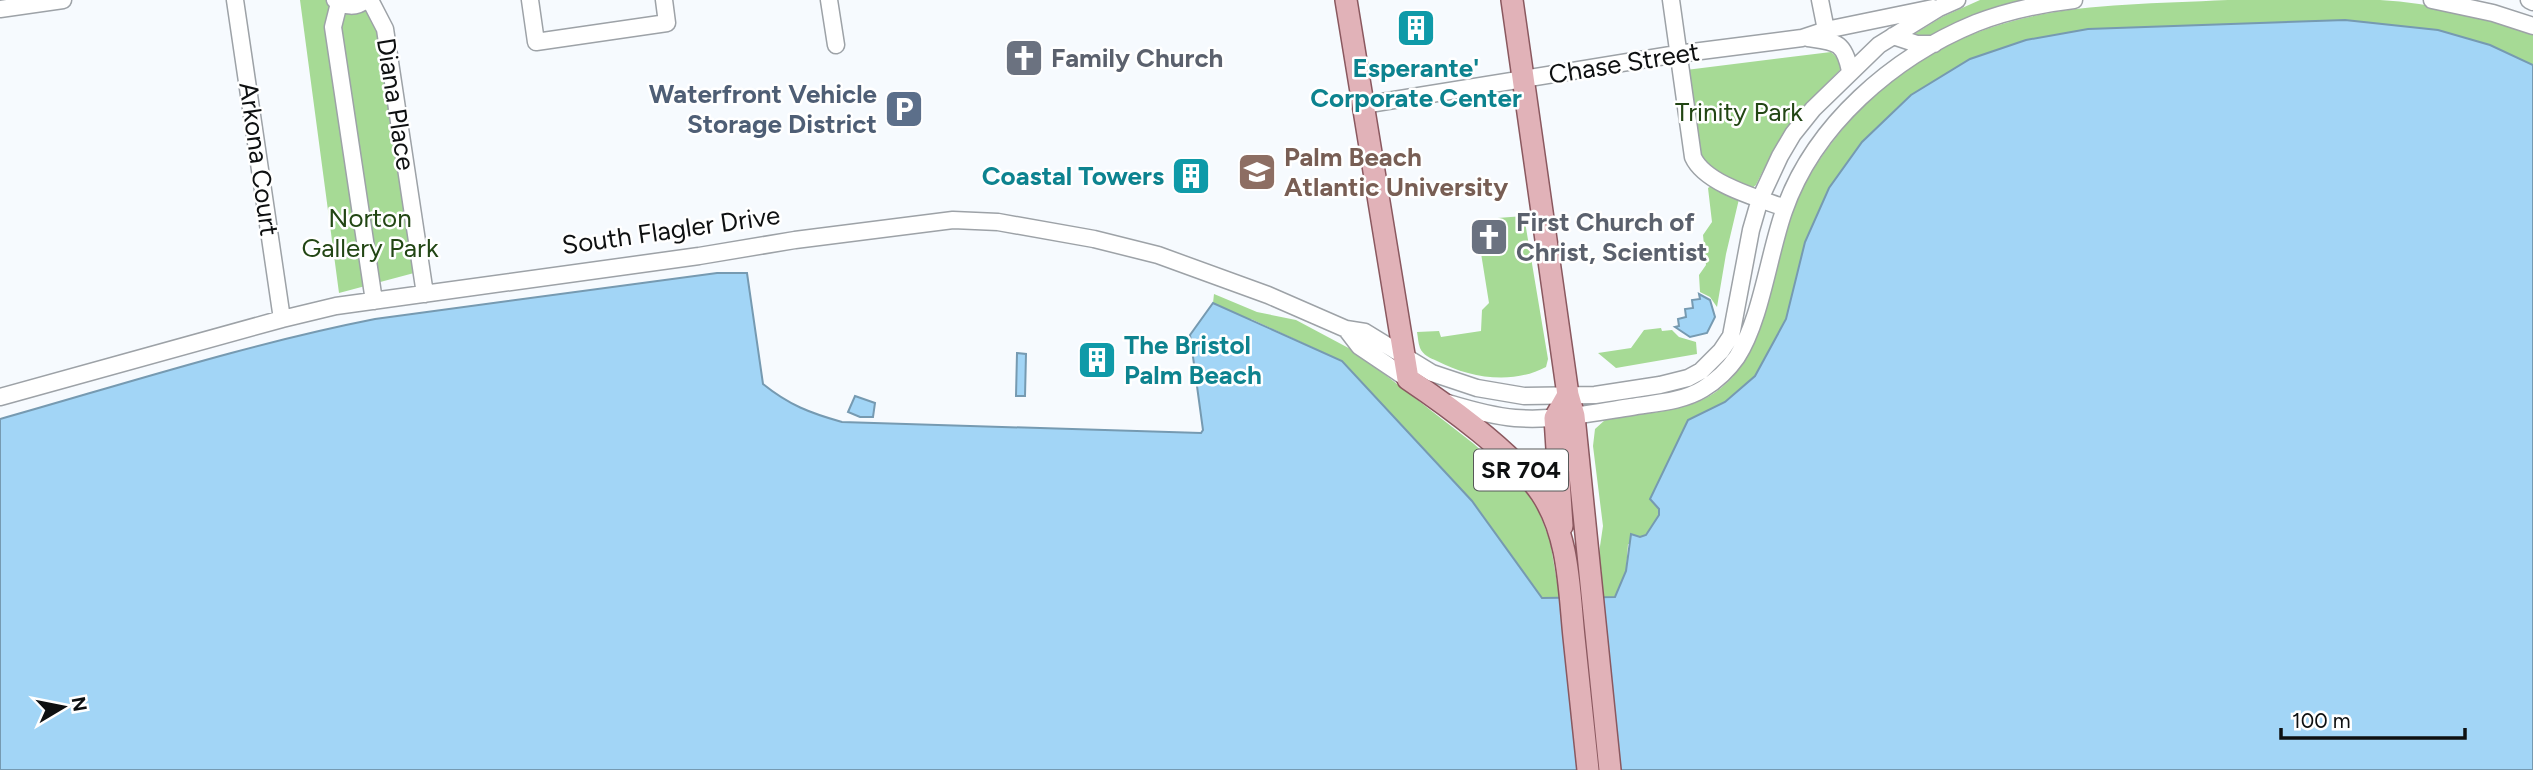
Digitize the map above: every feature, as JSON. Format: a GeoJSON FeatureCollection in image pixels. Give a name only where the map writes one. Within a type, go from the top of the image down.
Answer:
{"type":"FeatureCollection","features":[{"type":"Feature","properties":{"kind":"main road"},"geometry":{"type":"LineString","coordinates":[[1346,0],[1408,379]]}},
{"type":"Feature","properties":{"kind":"main road","name":"SR 704"},"geometry":{"type":"LineString","coordinates":[[1512,0],[1589,565],[1610,770]]}},
{"type":"Feature","properties":{"kind":"main road","name":"South Flagler Drive"},"geometry":{"type":"LineString","coordinates":[[1408,379],[1436,398]]}},
{"type":"Feature","properties":{"kind":"main road","name":"SR 704"},"geometry":{"type":"LineString","coordinates":[[1436,398],[1506,456],[1534,484],[1555,519],[1567,568],[1588,770]]}},
{"type":"Feature","properties":{"kind":"main road"},"geometry":{"type":"LineString","coordinates":[[1563,544],[1566,410]]}},
{"type":"Feature","properties":{"kind":"street"},"geometry":{"type":"LineString","coordinates":[[0,9],[64,0]]}},
{"type":"Feature","properties":{"kind":"street","name":"Arkona Court"},"geometry":{"type":"LineString","coordinates":[[235,0],[282,319]]}},
{"type":"Feature","properties":{"kind":"street"},"geometry":{"type":"LineString","coordinates":[[368,0],[355,5],[337,2],[333,27],[374,301]]}},
{"type":"Feature","properties":{"kind":"street","name":"Diana Place"},"geometry":{"type":"LineString","coordinates":[[368,0],[385,29],[425,294]]}},
{"type":"Feature","properties":{"kind":"street"},"geometry":{"type":"LineString","coordinates":[[530,0],[536,42],[667,23],[664,0]]}},
{"type":"Feature","properties":{"kind":"street"},"geometry":{"type":"LineString","coordinates":[[829,0],[836,45]]}},
{"type":"Feature","properties":{"kind":"street"},"geometry":{"type":"LineString","coordinates":[[1671,0],[1693,157],[1697,165],[1712,178],[1785,208]]}},
{"type":"Feature","properties":{"kind":"street"},"geometry":{"type":"LineString","coordinates":[[1820,0],[1826,30]]}},
{"type":"Feature","properties":{"kind":"street","name":"South Flagler Drive"},"geometry":{"type":"LineString","coordinates":[[0,397],[336,306],[796,240],[967,220],[998,222],[1094,239],[1158,255],[1289,304],[1346,330],[1365,332],[1432,373],[1477,388],[1524,396],[1566,410],[1595,395],[1677,382],[1700,371],[1713,360],[1731,336],[1751,230],[1760,199],[1793,134],[1813,109],[1879,45],[1957,0]]}},
{"type":"Feature","properties":{"kind":"street","name":"South Flagler Drive"},"geometry":{"type":"LineString","coordinates":[[1436,398],[1485,414],[1517,418],[1685,397],[1702,390],[1720,377],[1738,356],[1749,331],[1785,208],[1808,161],[1828,131],[1891,72],[1934,44],[1995,17],[2050,3],[2074,0]]}},
{"type":"Feature","properties":{"kind":"street"},"geometry":{"type":"LineString","coordinates":[[2432,0],[2495,7],[2533,26]]}},
{"type":"Feature","properties":{"kind":"street","name":"Chase Street"},"geometry":{"type":"LineString","coordinates":[[1363,105],[1677,54],[1802,38],[1908,12],[1939,8]]}},
{"type":"Feature","properties":{"kind":"street"},"geometry":{"type":"LineString","coordinates":[[1883,20],[1893,36],[1891,72]]}},
{"type":"Feature","properties":{"kind":"street"},"geometry":{"type":"LineString","coordinates":[[1893,36],[1917,44],[1934,44]]}},
{"type":"Feature","properties":{"kind":"street","name":"Chase Street"},"geometry":{"type":"LineString","coordinates":[[1802,38],[1836,43],[1847,55],[1850,71]]}},
{"type":"Feature","properties":{"kind":"street","name":"South Flagler Drive"},"geometry":{"type":"LineString","coordinates":[[1346,330],[1359,346],[1408,379]]}},
{"type":"Feature","properties":{"kind":"green space","name":"Norton Gallery Park"},"geometry":{"type":"Polygon","coordinates":[[[300,0],[379,0],[379,34],[414,273],[339,293],[300,0]]]}},
{"type":"Feature","properties":{"kind":"green space"},"geometry":{"type":"Polygon","coordinates":[[[1980,0],[2035,0],[1930,37],[1911,36],[1942,17],[1980,0]]]}},
{"type":"Feature","properties":{"kind":"green space"},"geometry":{"type":"Polygon","coordinates":[[[2228,0],[2380,0],[2458,11],[2533,34],[2533,65],[2490,45],[2438,30],[2345,20],[2088,29],[2026,40],[1805,242],[1786,319],[1755,376],[1725,402],[1688,421],[1650,499],[1670,512],[1651,548],[1628,544],[1626,571],[1616,597],[1542,598],[1472,501],[1342,361],[1251,319],[1226,322],[1190,335],[1213,303],[1214,294],[1257,312],[1296,320],[1356,352],[1474,444],[1536,504],[1550,541],[1557,582],[1591,580],[1602,576],[1599,553],[1603,526],[1593,446],[1595,429],[1605,420],[1665,411],[1694,403],[1721,388],[1736,373],[1748,356],[1765,313],[1788,225],[1800,193],[1827,149],[1860,110],[1901,74],[1944,47],[1987,29],[2032,16],[2078,9],[2228,0]]]}},
{"type":"Feature","properties":{"kind":"green space","name":"Trinity Park"},"geometry":{"type":"Polygon","coordinates":[[[1831,52],[1842,62],[1842,68],[1793,123],[1756,185],[1751,189],[1713,173],[1699,154],[1686,70],[1831,52]]]}},
{"type":"Feature","properties":{"kind":"green space"},"geometry":{"type":"Polygon","coordinates":[[[1711,186],[1739,199],[1717,307],[1710,297],[1700,292],[1699,275],[1706,265],[1703,235],[1712,222],[1708,188],[1711,186]]]}},
{"type":"Feature","properties":{"kind":"green space"},"geometry":{"type":"Polygon","coordinates":[[[1524,216],[1548,359],[1546,367],[1519,376],[1491,377],[1463,372],[1427,356],[1420,348],[1417,332],[1439,331],[1441,337],[1481,331],[1482,310],[1489,303],[1476,222],[1524,216]]]}},
{"type":"Feature","properties":{"kind":"green space"},"geometry":{"type":"Polygon","coordinates":[[[1661,328],[1662,331],[1672,330],[1679,337],[1696,342],[1697,354],[1616,368],[1598,353],[1631,348],[1644,330],[1661,328]]]}},
{"type":"Feature","properties":{"kind":"water"},"geometry":{"type":"Polygon","coordinates":[[[2345,20],[2438,30],[2490,45],[2533,65],[2533,770],[0,770],[0,419],[233,352],[375,319],[717,273],[747,273],[763,384],[800,408],[842,422],[1201,433],[1203,430],[1190,335],[1213,303],[1342,361],[1472,501],[1542,598],[1615,597],[1626,571],[1631,534],[1640,537],[1646,535],[1659,515],[1659,509],[1650,499],[1688,420],[1725,402],[1755,376],[1786,319],[1805,242],[1829,188],[1862,142],[1911,95],[1970,59],[2026,40],[2088,29],[2345,20]]]}},
{"type":"Feature","properties":{"kind":"water"},"geometry":{"type":"Polygon","coordinates":[[[1699,294],[1710,300],[1715,317],[1707,333],[1690,337],[1675,327],[1679,326],[1678,319],[1686,317],[1685,309],[1693,308],[1692,300],[1700,299],[1699,294]]]}},
{"type":"Feature","properties":{"kind":"water"},"geometry":{"type":"Polygon","coordinates":[[[1017,353],[1026,354],[1025,396],[1016,396],[1017,353]]]}},
{"type":"Feature","properties":{"kind":"water"},"geometry":{"type":"Polygon","coordinates":[[[855,396],[875,403],[873,417],[860,417],[848,412],[855,396]]]}},
{"type":"Feature","properties":{"kind":"place","name":"Esperante' Corporate Center"},"geometry":{"type":"Point","coordinates":[1416,28]}},
{"type":"Feature","properties":{"kind":"place","name":"Family Church"},"geometry":{"type":"Point","coordinates":[1024,58]}},
{"type":"Feature","properties":{"kind":"place","name":"Waterfront Vehicle Storage District"},"geometry":{"type":"Point","coordinates":[904,109]}},
{"type":"Feature","properties":{"kind":"place","name":"Palm Beach Atlantic University"},"geometry":{"type":"Point","coordinates":[1257,172]}},
{"type":"Feature","properties":{"kind":"place","name":"Coastal Towers"},"geometry":{"type":"Point","coordinates":[1191,176]}},
{"type":"Feature","properties":{"kind":"place","name":"First Church of Christ, Scientist"},"geometry":{"type":"Point","coordinates":[1489,237]}},
{"type":"Feature","properties":{"kind":"place","name":"The Bristol Palm Beach"},"geometry":{"type":"Point","coordinates":[1097,360]}}]}
